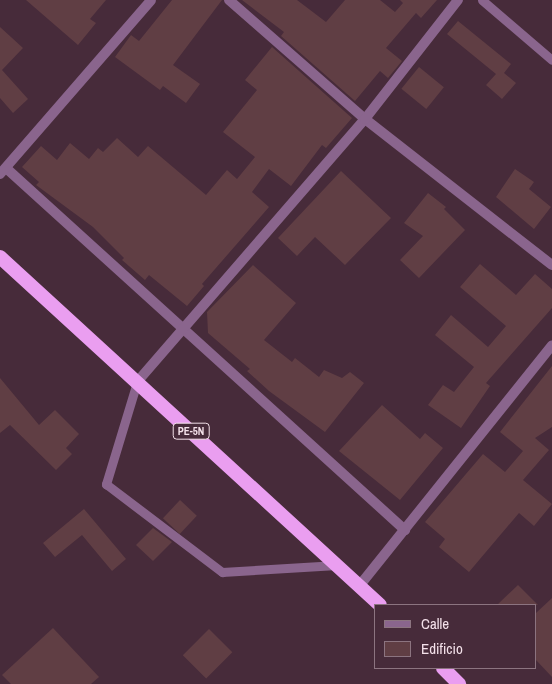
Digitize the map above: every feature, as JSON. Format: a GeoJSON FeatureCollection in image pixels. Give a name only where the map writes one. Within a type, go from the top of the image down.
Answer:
{"type":"FeatureCollection","features":[{"type":"Feature","properties":{"kind":"highway","name":"PE-5N"},"geometry":{"type":"LineString","coordinates":[[0,257],[379,604]]}},
{"type":"Feature","properties":{"kind":"highway"},"geometry":{"type":"LineString","coordinates":[[444,669],[459,684]]}},
{"type":"Feature","properties":{"kind":"street"},"geometry":{"type":"LineString","coordinates":[[151,0],[3,171],[405,530]]}},
{"type":"Feature","properties":{"kind":"street"},"geometry":{"type":"LineString","coordinates":[[230,0],[365,119],[552,266]]}},
{"type":"Feature","properties":{"kind":"street"},"geometry":{"type":"LineString","coordinates":[[137,382],[365,119],[458,0]]}},
{"type":"Feature","properties":{"kind":"street"},"geometry":{"type":"LineString","coordinates":[[360,585],[552,345]]}},
{"type":"Feature","properties":{"kind":"lane"},"geometry":{"type":"LineString","coordinates":[[482,0],[552,60]]}},
{"type":"Feature","properties":{"kind":"lane"},"geometry":{"type":"LineString","coordinates":[[137,382],[106,484],[222,572],[338,565]]}},
{"type":"Feature","properties":{"kind":"building"},"geometry":{"type":"Polygon","coordinates":[[[26,0],[106,0],[90,19],[96,23],[78,45],[26,0]]]}},
{"type":"Feature","properties":{"kind":"building"},"geometry":{"type":"Polygon","coordinates":[[[172,0],[222,0],[173,65],[200,84],[186,103],[163,86],[160,90],[115,57],[131,35],[139,41],[172,0]]]}},
{"type":"Feature","properties":{"kind":"building"},"geometry":{"type":"Polygon","coordinates":[[[242,0],[297,0],[326,22],[345,0],[380,0],[395,12],[403,3],[400,0],[437,0],[421,18],[416,13],[386,48],[402,61],[388,78],[380,71],[355,101],[281,36],[284,32],[242,0]]]}},
{"type":"Feature","properties":{"kind":"building"},"geometry":{"type":"Polygon","coordinates":[[[458,21],[511,64],[504,73],[516,83],[502,99],[486,85],[496,74],[447,34],[458,21]]]}},
{"type":"Feature","properties":{"kind":"building"},"geometry":{"type":"Polygon","coordinates":[[[0,27],[23,48],[2,70],[28,99],[13,113],[0,98],[0,27]]]}},
{"type":"Feature","properties":{"kind":"building"},"geometry":{"type":"Polygon","coordinates":[[[272,47],[352,118],[326,148],[322,145],[291,186],[269,169],[252,192],[269,207],[202,284],[204,286],[187,306],[149,275],[145,280],[122,260],[124,258],[93,227],[36,185],[39,182],[22,167],[41,146],[57,160],[70,143],[89,159],[98,148],[103,152],[117,138],[138,157],[148,146],[206,195],[227,170],[237,179],[255,157],[223,132],[257,90],[245,80],[272,47]]]}},
{"type":"Feature","properties":{"kind":"building"},"geometry":{"type":"Polygon","coordinates":[[[419,67],[444,87],[426,109],[401,89],[419,67]]]}},
{"type":"Feature","properties":{"kind":"building"},"geometry":{"type":"Polygon","coordinates":[[[515,169],[534,182],[529,189],[551,207],[534,229],[496,197],[515,169]]]}},
{"type":"Feature","properties":{"kind":"building"},"geometry":{"type":"Polygon","coordinates":[[[341,171],[391,218],[345,265],[315,237],[297,256],[278,238],[341,171]]]}},
{"type":"Feature","properties":{"kind":"building"},"geometry":{"type":"Polygon","coordinates":[[[428,193],[446,207],[444,209],[465,230],[419,278],[400,260],[423,236],[404,223],[428,193]]]}},
{"type":"Feature","properties":{"kind":"building"},"geometry":{"type":"Polygon","coordinates":[[[480,264],[516,295],[535,274],[552,289],[552,308],[486,383],[490,386],[461,428],[428,405],[443,385],[454,392],[474,367],[435,335],[451,315],[488,347],[506,326],[460,287],[480,264]]]}},
{"type":"Feature","properties":{"kind":"building"},"geometry":{"type":"Polygon","coordinates":[[[253,265],[296,303],[264,340],[292,362],[295,358],[319,377],[324,370],[342,378],[350,372],[364,383],[325,432],[269,391],[247,371],[250,369],[208,333],[207,312],[253,265]]]}},
{"type":"Feature","properties":{"kind":"building"},"geometry":{"type":"Polygon","coordinates":[[[552,366],[552,427],[535,438],[549,450],[523,480],[552,504],[534,526],[519,513],[469,572],[439,547],[445,539],[425,522],[483,454],[505,472],[523,451],[500,432],[552,366]]]}},
{"type":"Feature","properties":{"kind":"building"},"geometry":{"type":"Polygon","coordinates":[[[0,378],[39,425],[55,410],[79,434],[66,448],[72,454],[56,470],[10,425],[0,433],[0,378]]]}},
{"type":"Feature","properties":{"kind":"building"},"geometry":{"type":"Polygon","coordinates":[[[382,405],[420,439],[425,433],[443,448],[400,500],[339,451],[382,405]]]}},
{"type":"Feature","properties":{"kind":"building"},"geometry":{"type":"Polygon","coordinates":[[[180,500],[197,516],[180,534],[163,518],[180,500]]]}},
{"type":"Feature","properties":{"kind":"building"},"geometry":{"type":"Polygon","coordinates":[[[84,509],[126,559],[112,571],[82,535],[55,557],[43,543],[84,509]]]}},
{"type":"Feature","properties":{"kind":"building"},"geometry":{"type":"Polygon","coordinates":[[[153,528],[172,542],[153,561],[136,545],[153,528]]]}},
{"type":"Feature","properties":{"kind":"building"},"geometry":{"type":"Polygon","coordinates":[[[518,585],[537,604],[498,604],[518,585]]]}},
{"type":"Feature","properties":{"kind":"building"},"geometry":{"type":"Polygon","coordinates":[[[552,598],[552,677],[537,661],[537,612],[552,598]]]}},
{"type":"Feature","properties":{"kind":"building"},"geometry":{"type":"Polygon","coordinates":[[[53,628],[99,677],[91,684],[11,684],[2,675],[53,628]]]}},
{"type":"Feature","properties":{"kind":"building"},"geometry":{"type":"Polygon","coordinates":[[[209,629],[232,652],[206,678],[183,655],[209,629]]]}}]}
